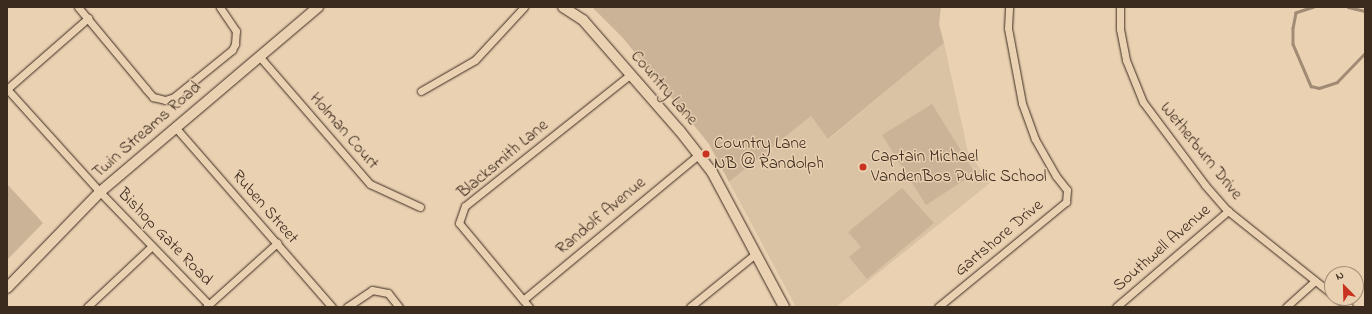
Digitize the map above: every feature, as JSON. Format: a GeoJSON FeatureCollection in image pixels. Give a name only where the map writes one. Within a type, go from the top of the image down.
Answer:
{"type":"FeatureCollection","features":[{"type":"Feature","properties":{"kind":"street"},"geometry":{"type":"LineString","coordinates":[[78,7],[153,97],[165,100],[174,97],[232,50],[235,44],[236,30],[220,7]]}},
{"type":"Feature","properties":{"kind":"street","name":"Twin Streams Road"},"geometry":{"type":"LineString","coordinates":[[7,288],[100,192],[318,7]]}},
{"type":"Feature","properties":{"kind":"street"},"geometry":{"type":"LineString","coordinates":[[420,91],[475,60],[524,7]]}},
{"type":"Feature","properties":{"kind":"street","name":"Country Lane"},"geometry":{"type":"LineString","coordinates":[[563,7],[583,20],[631,74],[712,172],[754,255],[784,307]]}},
{"type":"Feature","properties":{"kind":"street","name":"Gartshore Drive"},"geometry":{"type":"LineString","coordinates":[[938,307],[1066,202],[1067,190],[1056,176],[1034,139],[1022,103],[1008,28],[1009,7]]}},
{"type":"Feature","properties":{"kind":"street","name":"Wetherburn Drive"},"geometry":{"type":"LineString","coordinates":[[1120,7],[1120,29],[1126,60],[1143,102],[1204,185],[1228,211],[1324,288]]}},
{"type":"Feature","properties":{"kind":"street"},"geometry":{"type":"LineString","coordinates":[[7,89],[88,18]]}},
{"type":"Feature","properties":{"kind":"street","name":"Holman Court"},"geometry":{"type":"LineString","coordinates":[[259,56],[366,180],[420,207]]}},
{"type":"Feature","properties":{"kind":"street","name":"Blacksmith Lane"},"geometry":{"type":"LineString","coordinates":[[523,300],[459,223],[465,206],[631,74]]}},
{"type":"Feature","properties":{"kind":"street","name":"Bishop Gate Road"},"geometry":{"type":"LineString","coordinates":[[7,89],[100,192],[207,306]]}},
{"type":"Feature","properties":{"kind":"street","name":"Ruben Street"},"geometry":{"type":"LineString","coordinates":[[175,127],[332,307]]}},
{"type":"Feature","properties":{"kind":"street","name":"Randolf Avenue"},"geometry":{"type":"LineString","coordinates":[[523,300],[698,155]]}},
{"type":"Feature","properties":{"kind":"street","name":"Southwell Avenue"},"geometry":{"type":"LineString","coordinates":[[1116,307],[1228,211]]}},
{"type":"Feature","properties":{"kind":"street"},"geometry":{"type":"LineString","coordinates":[[207,306],[277,243]]}},
{"type":"Feature","properties":{"kind":"street"},"geometry":{"type":"LineString","coordinates":[[87,307],[152,246]]}},
{"type":"Feature","properties":{"kind":"street"},"geometry":{"type":"LineString","coordinates":[[690,307],[754,255]]}},
{"type":"Feature","properties":{"kind":"street"},"geometry":{"type":"LineString","coordinates":[[1286,307],[1315,281]]}},
{"type":"Feature","properties":{"kind":"street"},"geometry":{"type":"LineString","coordinates":[[347,307],[372,290],[388,293],[399,307]]}},
{"type":"Feature","properties":{"kind":"street"},"geometry":{"type":"LineString","coordinates":[[523,300],[529,307]]}},
{"type":"Feature","properties":{"kind":"shaded area"},"geometry":{"type":"Polygon","coordinates":[[[592,7],[941,7],[939,24],[944,43],[828,139],[811,116],[729,182],[709,144],[623,38],[592,7]]]}},
{"type":"Feature","properties":{"kind":"shaded area","name":"Captain Michael VandenBos Public School"},"geometry":{"type":"Polygon","coordinates":[[[944,43],[968,152],[990,183],[836,307],[796,307],[729,182],[811,116],[829,139],[944,43]]]}},
{"type":"Feature","properties":{"kind":"shaded area"},"geometry":{"type":"Polygon","coordinates":[[[932,104],[975,173],[926,205],[882,135],[932,104]]]}},
{"type":"Feature","properties":{"kind":"shaded area"},"geometry":{"type":"Polygon","coordinates":[[[7,184],[43,223],[7,260],[7,184]]]}},
{"type":"Feature","properties":{"kind":"shaded area"},"geometry":{"type":"Polygon","coordinates":[[[902,188],[934,223],[867,279],[849,257],[861,247],[848,232],[902,188]]]}},
{"type":"Feature","properties":{"kind":"waterway"},"geometry":{"type":"LineString","coordinates":[[1314,7],[1296,13],[1293,28],[1293,44],[1311,86],[1319,88],[1337,82],[1365,53]]}},
{"type":"Feature","properties":{"kind":"waterway"},"geometry":{"type":"LineString","coordinates":[[1348,7],[1365,11]]}},
{"type":"Feature","properties":{"kind":"place","name":"Country Lane NB @ Randolph"},"geometry":{"type":"Point","coordinates":[706,154]}},
{"type":"Feature","properties":{"kind":"place","name":"Captain Michael VandenBos Public School"},"geometry":{"type":"Point","coordinates":[863,167]}}]}
